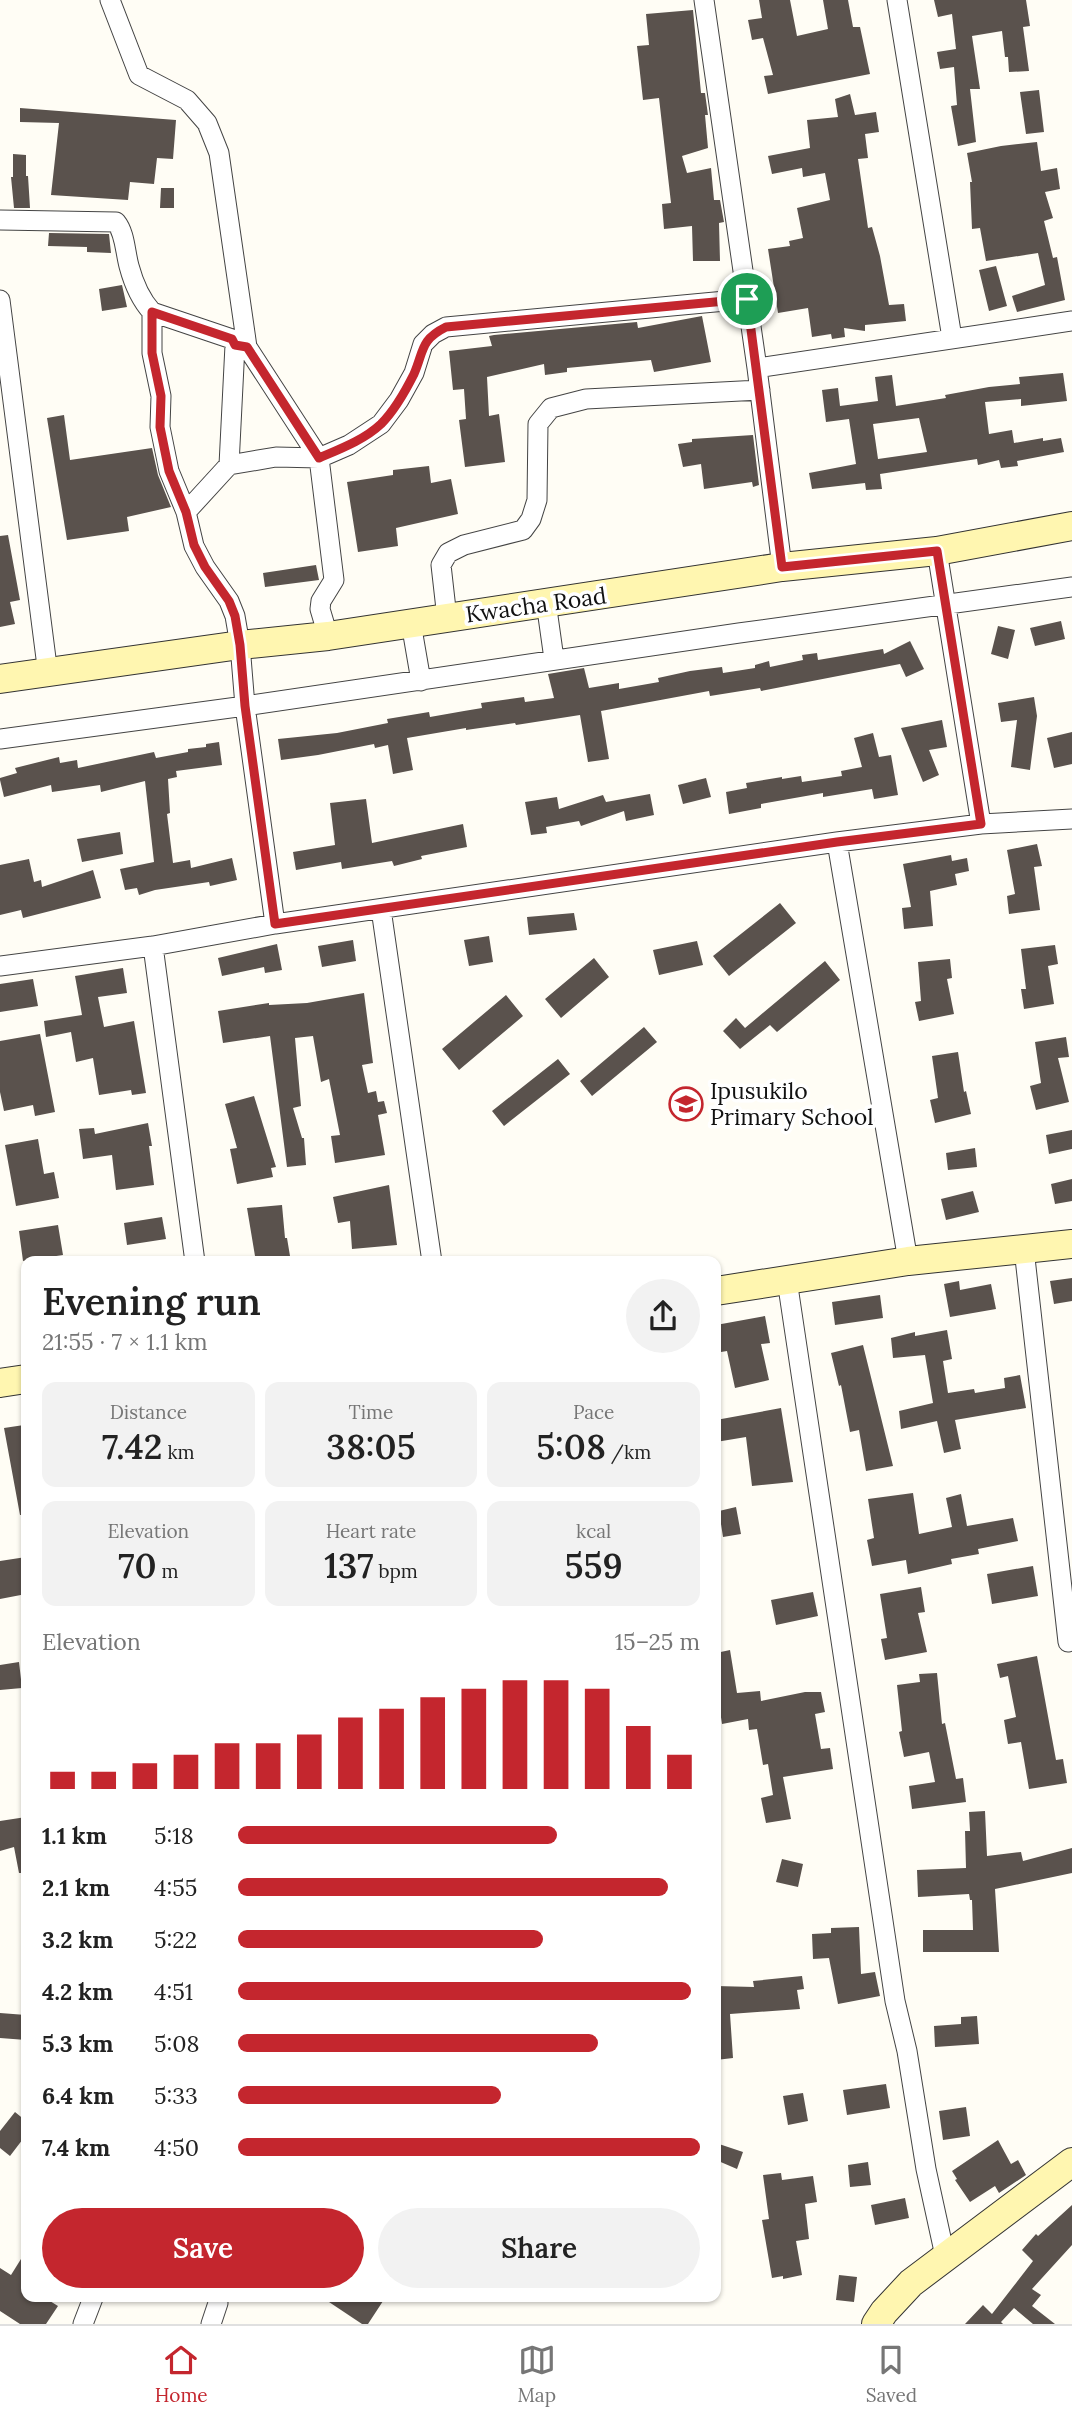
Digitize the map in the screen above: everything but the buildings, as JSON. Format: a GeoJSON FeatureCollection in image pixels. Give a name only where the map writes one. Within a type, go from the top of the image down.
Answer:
{"type":"FeatureCollection","features":[{"type":"Feature","properties":{"kind":"main road","name":"Kwacha Road"},"geometry":{"type":"LineString","coordinates":[[0,679],[240,645],[328,636],[782,567],[937,551],[1072,527]]}},
{"type":"Feature","properties":{"kind":"main road"},"geometry":{"type":"LineString","coordinates":[[721,1290],[908,1261],[1072,1244]]}},
{"type":"Feature","properties":{"kind":"main road"},"geometry":{"type":"LineString","coordinates":[[0,1383],[21,1380]]}},
{"type":"Feature","properties":{"kind":"main road"},"geometry":{"type":"LineString","coordinates":[[876,2324],[911,2283],[1072,2162]]}},
{"type":"Feature","properties":{"kind":"street"},"geometry":{"type":"LineString","coordinates":[[110,0],[139,75],[187,100],[207,124],[219,153],[241,346],[229,465],[186,512]]}},
{"type":"Feature","properties":{"kind":"street"},"geometry":{"type":"LineString","coordinates":[[704,0],[757,368],[782,567]]}},
{"type":"Feature","properties":{"kind":"street"},"geometry":{"type":"LineString","coordinates":[[897,0],[952,338]]}},
{"type":"Feature","properties":{"kind":"street"},"geometry":{"type":"LineString","coordinates":[[0,219],[116,222],[121,228],[137,287],[152,312],[152,353],[161,396],[160,427],[169,471],[186,512],[194,545],[233,610],[240,645],[245,706],[275,924]]}},
{"type":"Feature","properties":{"kind":"street"},"geometry":{"type":"LineString","coordinates":[[229,465],[276,457],[319,458],[349,445],[381,424],[414,373],[423,344],[446,327],[747,299]]}},
{"type":"Feature","properties":{"kind":"street"},"geometry":{"type":"LineString","coordinates":[[0,300],[48,674]]}},
{"type":"Feature","properties":{"kind":"street"},"geometry":{"type":"LineString","coordinates":[[152,312],[232,339],[241,346],[319,458],[334,580],[321,601],[320,609],[328,636]]}},
{"type":"Feature","properties":{"kind":"street"},"geometry":{"type":"LineString","coordinates":[[757,368],[1072,321]]}},
{"type":"Feature","properties":{"kind":"street"},"geometry":{"type":"LineString","coordinates":[[447,618],[441,565],[448,553],[464,545],[523,530],[531,519],[537,500],[538,424],[551,408],[586,399],[760,390]]}},
{"type":"Feature","properties":{"kind":"street"},"geometry":{"type":"LineString","coordinates":[[937,551],[981,824]]}},
{"type":"Feature","properties":{"kind":"street"},"geometry":{"type":"LineString","coordinates":[[0,739],[1072,587]]}},
{"type":"Feature","properties":{"kind":"street"},"geometry":{"type":"LineString","coordinates":[[546,602],[554,659]]}},
{"type":"Feature","properties":{"kind":"street"},"geometry":{"type":"LineString","coordinates":[[411,623],[421,681]]}},
{"type":"Feature","properties":{"kind":"street"},"geometry":{"type":"LineString","coordinates":[[0,965],[153,946],[275,924],[837,842],[981,824],[1072,819]]}},
{"type":"Feature","properties":{"kind":"street"},"geometry":{"type":"LineString","coordinates":[[837,842],[908,1261]]}},
{"type":"Feature","properties":{"kind":"street"},"geometry":{"type":"LineString","coordinates":[[381,909],[431,1256]]}},
{"type":"Feature","properties":{"kind":"street"},"geometry":{"type":"LineString","coordinates":[[153,946],[194,1256]]}},
{"type":"Feature","properties":{"kind":"street"},"geometry":{"type":"LineString","coordinates":[[1024,1249],[1068,1642]]}},
{"type":"Feature","properties":{"kind":"street"},"geometry":{"type":"LineString","coordinates":[[787,1280],[895,2001],[945,2256]]}},
{"type":"Feature","properties":{"kind":"street"},"geometry":{"type":"LineString","coordinates":[[83,2324],[91,2302]]}},
{"type":"Feature","properties":{"kind":"street"},"geometry":{"type":"LineString","coordinates":[[211,2324],[218,2302]]}},
{"type":"Feature","properties":{"kind":"place","name":"Ipusukilo Primary School"},"geometry":{"type":"Point","coordinates":[686,1104]}},
{"type":"Feature","properties":{"kind":"route"},"geometry":{"type":"LineString","coordinates":[[747,299],[782,567],[937,551],[981,824],[837,842],[275,924],[235,616],[229,601],[205,567],[194,545],[186,512],[169,471],[160,427],[161,396],[152,353],[152,312],[166,319],[232,339],[235,345],[247,347],[319,458],[349,445],[381,424],[414,373],[423,344],[446,327],[747,299]]}}]}
